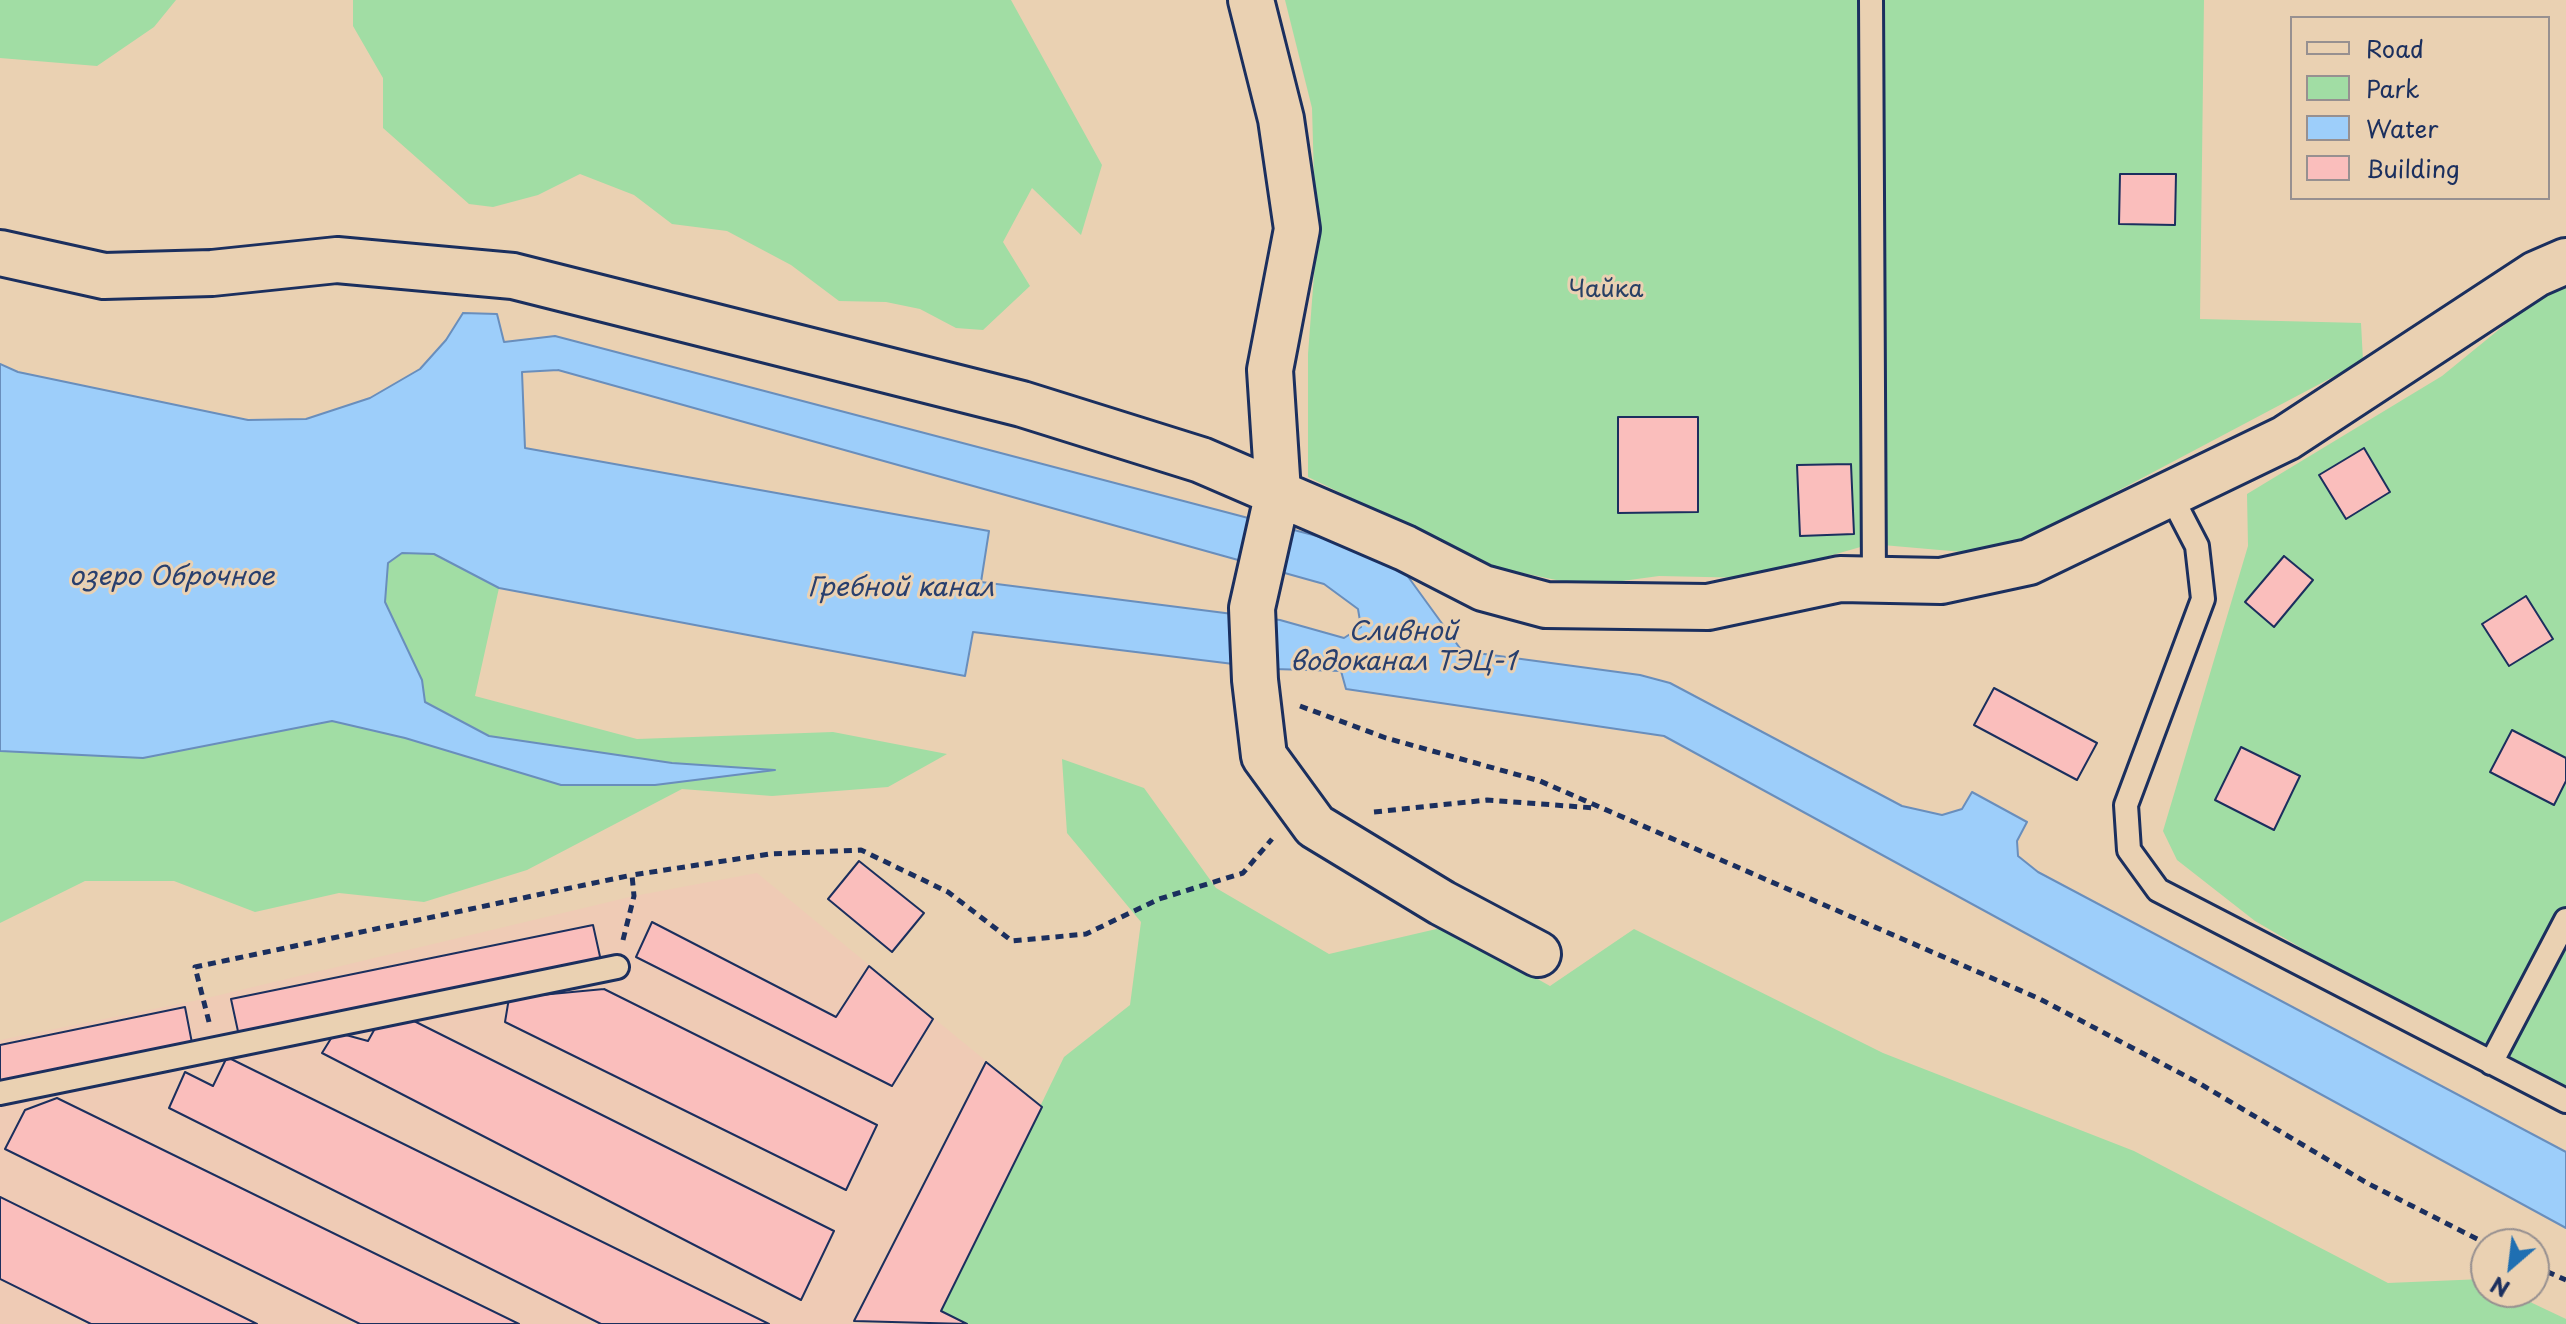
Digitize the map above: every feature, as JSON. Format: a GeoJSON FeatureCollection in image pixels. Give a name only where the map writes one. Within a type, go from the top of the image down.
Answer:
{"type":"FeatureCollection","features":[{"type":"Feature","properties":{"kind":"street"},"geometry":{"type":"LineString","coordinates":[[1251,0],[1281,119],[1297,229],[1270,370],[1278,492],[1252,608],[1255,680],[1264,756],[1315,826],[1442,903],[1538,954]]}},
{"type":"Feature","properties":{"kind":"street"},"geometry":{"type":"LineString","coordinates":[[0,253],[104,276],[212,273],[337,260],[513,276],[1022,404],[1201,460],[1405,548],[1483,588],[1546,605],[1708,607],[1840,579],[1941,581],[2029,562],[2286,438],[2536,274],[2566,261]]}},
{"type":"Feature","properties":{"kind":"lane"},"geometry":{"type":"LineString","coordinates":[[1871,0],[1874,579]]}},
{"type":"Feature","properties":{"kind":"lane"},"geometry":{"type":"LineString","coordinates":[[2170,494],[2197,546],[2203,599],[2126,805],[2129,850],[2158,890],[2566,1101]]}},
{"type":"Feature","properties":{"kind":"lane"},"geometry":{"type":"LineString","coordinates":[[2491,1063],[2566,920]]}},
{"type":"Feature","properties":{"kind":"lane"},"geometry":{"type":"LineString","coordinates":[[0,1093],[617,967]]}},
{"type":"Feature","properties":{"kind":"path"},"geometry":{"type":"LineString","coordinates":[[1255,680],[1301,707],[1386,738],[1540,781],[2040,999],[2197,1082],[2367,1183],[2470,1235]]}},
{"type":"Feature","properties":{"kind":"path"},"geometry":{"type":"LineString","coordinates":[[215,1048],[195,967],[632,875],[770,854],[861,850],[948,892],[1012,941],[1086,934],[1159,899],[1243,873],[1274,837],[1387,809],[1487,800],[1600,808]]}},
{"type":"Feature","properties":{"kind":"path"},"geometry":{"type":"LineString","coordinates":[[617,967],[634,896],[632,875]]}},
{"type":"Feature","properties":{"kind":"shaded area"},"geometry":{"type":"Polygon","coordinates":[[[757,873],[1042,1107],[941,1311],[967,1324],[0,1324],[0,1040],[203,999],[634,896],[757,873]]]}},
{"type":"Feature","properties":{"kind":"green space"},"geometry":{"type":"Polygon","coordinates":[[[0,0],[176,0],[154,27],[97,66],[0,58],[0,0]]]}},
{"type":"Feature","properties":{"kind":"green space"},"geometry":{"type":"Polygon","coordinates":[[[353,0],[1011,0],[1102,165],[1081,235],[1032,188],[1003,242],[1030,286],[983,330],[956,328],[920,309],[886,302],[839,301],[791,265],[727,231],[672,224],[634,195],[580,174],[538,195],[493,207],[469,204],[383,128],[383,78],[353,26],[353,0]]]}},
{"type":"Feature","properties":{"kind":"green space","name":"Чайка"},"geometry":{"type":"Polygon","coordinates":[[[1285,0],[2204,0],[2200,319],[2361,323],[2363,361],[2025,540],[1974,553],[1871,544],[1752,578],[1659,576],[1585,586],[1494,567],[1308,477],[1308,354],[1316,248],[1312,108],[1285,0]]]}},
{"type":"Feature","properties":{"kind":"green space"},"geometry":{"type":"Polygon","coordinates":[[[2566,283],[2566,1086],[2358,981],[2255,921],[2177,860],[2163,831],[2248,546],[2247,494],[2442,376],[2545,292],[2566,283]]]}},
{"type":"Feature","properties":{"kind":"green space"},"geometry":{"type":"Polygon","coordinates":[[[402,553],[434,554],[499,588],[475,696],[637,739],[833,732],[947,754],[888,787],[772,796],[682,789],[527,870],[424,902],[339,893],[255,912],[174,881],[85,881],[0,923],[0,751],[143,758],[332,721],[405,738],[561,785],[769,770],[672,763],[489,736],[425,702],[422,680],[385,602],[388,562],[402,553]]]}},
{"type":"Feature","properties":{"kind":"green space"},"geometry":{"type":"Polygon","coordinates":[[[1062,759],[1144,788],[1216,888],[1329,954],[1445,927],[1550,986],[1634,929],[1883,1053],[2134,1151],[2388,1283],[2470,1280],[2470,1308],[2543,1308],[2566,1319],[2566,1324],[967,1324],[941,1311],[1064,1057],[1130,1005],[1141,922],[1067,833],[1062,759]]]}},
{"type":"Feature","properties":{"kind":"water"},"geometry":{"type":"Polygon","coordinates":[[[463,313],[497,314],[504,342],[555,336],[1393,556],[1462,651],[1640,675],[1670,683],[1902,806],[1942,815],[1962,809],[1972,792],[2027,822],[2017,841],[2018,856],[2038,872],[2566,1152],[2566,1228],[1664,736],[1346,689],[1341,671],[1274,669],[973,632],[965,676],[499,588],[434,554],[402,553],[388,563],[385,602],[422,680],[425,702],[489,736],[672,763],[775,770],[655,785],[561,785],[405,738],[332,721],[143,758],[0,751],[0,364],[18,372],[248,420],[306,419],[370,398],[420,369],[446,340],[463,313]],[[558,370],[522,372],[525,448],[989,531],[981,582],[1280,620],[1344,638],[1361,627],[1358,609],[1324,584],[558,370]]]}},
{"type":"Feature","properties":{"kind":"building"},"geometry":{"type":"Polygon","coordinates":[[[2120,174],[2176,174],[2175,225],[2119,224],[2120,174]]]}},
{"type":"Feature","properties":{"kind":"building"},"geometry":{"type":"Polygon","coordinates":[[[1618,417],[1698,417],[1698,512],[1618,513],[1618,417]]]}},
{"type":"Feature","properties":{"kind":"building"},"geometry":{"type":"Polygon","coordinates":[[[2364,448],[2390,492],[2346,519],[2319,475],[2364,448]]]}},
{"type":"Feature","properties":{"kind":"building"},"geometry":{"type":"Polygon","coordinates":[[[1851,464],[1854,534],[1800,536],[1797,465],[1851,464]]]}},
{"type":"Feature","properties":{"kind":"building"},"geometry":{"type":"Polygon","coordinates":[[[2284,556],[2313,580],[2274,627],[2245,602],[2284,556]]]}},
{"type":"Feature","properties":{"kind":"building"},"geometry":{"type":"Polygon","coordinates":[[[2526,596],[2553,639],[2509,666],[2482,624],[2526,596]]]}},
{"type":"Feature","properties":{"kind":"building"},"geometry":{"type":"Polygon","coordinates":[[[1994,688],[2097,743],[2077,780],[1974,725],[1994,688]]]}},
{"type":"Feature","properties":{"kind":"building"},"geometry":{"type":"Polygon","coordinates":[[[2512,730],[2566,758],[2566,781],[2554,805],[2490,772],[2512,730]]]}},
{"type":"Feature","properties":{"kind":"building"},"geometry":{"type":"Polygon","coordinates":[[[2241,747],[2300,776],[2274,830],[2215,800],[2241,747]]]}},
{"type":"Feature","properties":{"kind":"building"},"geometry":{"type":"Polygon","coordinates":[[[859,861],[924,913],[892,952],[828,899],[859,861]]]}},
{"type":"Feature","properties":{"kind":"building"},"geometry":{"type":"Polygon","coordinates":[[[652,922],[836,1017],[869,966],[933,1019],[892,1086],[636,957],[652,922]]]}},
{"type":"Feature","properties":{"kind":"building"},"geometry":{"type":"Polygon","coordinates":[[[593,925],[601,961],[239,1036],[231,999],[593,925]]]}},
{"type":"Feature","properties":{"kind":"building"},"geometry":{"type":"Polygon","coordinates":[[[604,989],[877,1125],[846,1190],[505,1022],[509,998],[604,989]]]}},
{"type":"Feature","properties":{"kind":"building"},"geometry":{"type":"Polygon","coordinates":[[[185,1007],[192,1043],[0,1082],[0,1045],[185,1007]]]}},
{"type":"Feature","properties":{"kind":"building"},"geometry":{"type":"Polygon","coordinates":[[[408,1018],[834,1231],[801,1300],[322,1053],[335,1032],[368,1041],[378,1023],[408,1018]]]}},
{"type":"Feature","properties":{"kind":"building"},"geometry":{"type":"Polygon","coordinates":[[[227,1057],[769,1324],[601,1324],[169,1108],[185,1072],[213,1086],[227,1057]]]}},
{"type":"Feature","properties":{"kind":"building"},"geometry":{"type":"Polygon","coordinates":[[[986,1062],[1042,1107],[941,1311],[967,1324],[854,1321],[986,1062]]]}},
{"type":"Feature","properties":{"kind":"building"},"geometry":{"type":"Polygon","coordinates":[[[57,1098],[519,1324],[360,1324],[5,1149],[25,1110],[57,1098]]]}},
{"type":"Feature","properties":{"kind":"building"},"geometry":{"type":"Polygon","coordinates":[[[0,1197],[257,1324],[91,1324],[0,1279],[0,1197]]]}},
{"type":"Feature","properties":{"kind":"water label","name":"озеро Оброчное"},"geometry":{"type":"Point","coordinates":[172,578]}},
{"type":"Feature","properties":{"kind":"water label","name":"Гребной канал"},"geometry":{"type":"Point","coordinates":[901,589]}},
{"type":"Feature","properties":{"kind":"water label","name":"Сливной водоканал ТЭЦ-1"},"geometry":{"type":"Point","coordinates":[1403,648]}}]}
